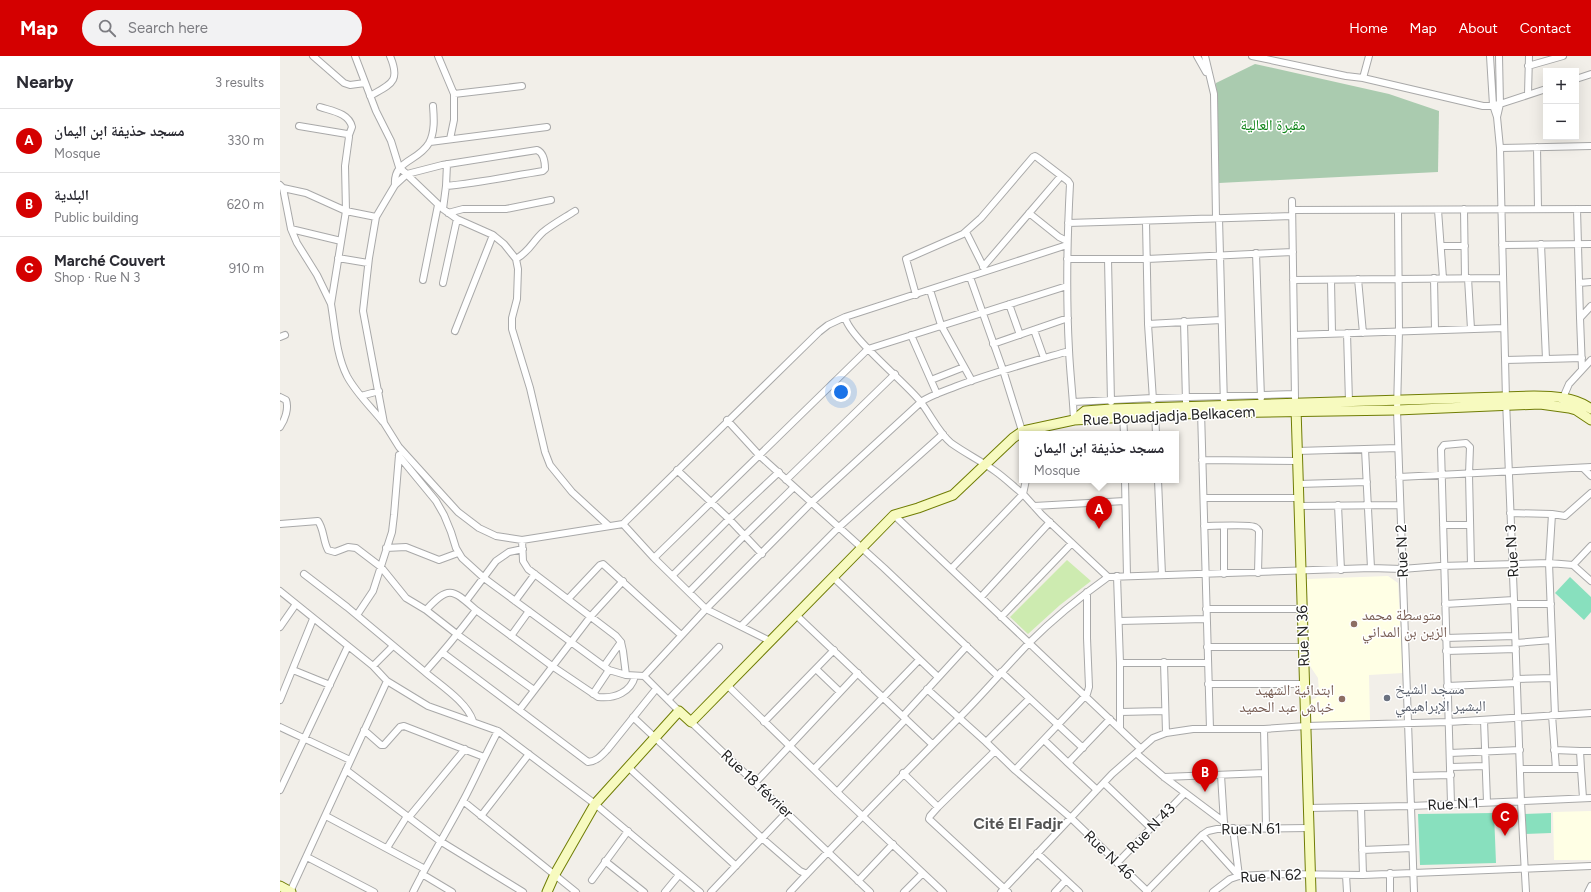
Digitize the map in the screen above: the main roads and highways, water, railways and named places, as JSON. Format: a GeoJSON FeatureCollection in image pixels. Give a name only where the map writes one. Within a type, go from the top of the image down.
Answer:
{"type":"FeatureCollection","features":[{"type":"Feature","properties":{"kind":"place","name":"مسجد حذيفة ابن اليمان"},"geometry":{"type":"Point","coordinates":[1099,529]}},
{"type":"Feature","properties":{"kind":"place","name":"متوسطة محمد الزين بن المداني"},"geometry":{"type":"Point","coordinates":[1354,624]}},
{"type":"Feature","properties":{"kind":"place","name":"مسجد الشيخ البشير الإبراهيمي"},"geometry":{"type":"Point","coordinates":[1387,698]}},
{"type":"Feature","properties":{"kind":"place","name":"ابتدائية الشهيد خباش عبد الحميد"},"geometry":{"type":"Point","coordinates":[1342,699]}},
{"type":"Feature","properties":{"kind":"place","name":"البلدية"},"geometry":{"type":"Point","coordinates":[1205,792]}},
{"type":"Feature","properties":{"kind":"place","name":"Marché Couvert"},"geometry":{"type":"Point","coordinates":[1505,836]}},
{"type":"Feature","properties":{"kind":"district","name":"Cité El Fadjr"},"geometry":{"type":"Point","coordinates":[1018,823]}},
{"type":"Feature","properties":{"kind":"park label","name":"مقبرة العالية"},"geometry":{"type":"Point","coordinates":[1273,125]}}]}
